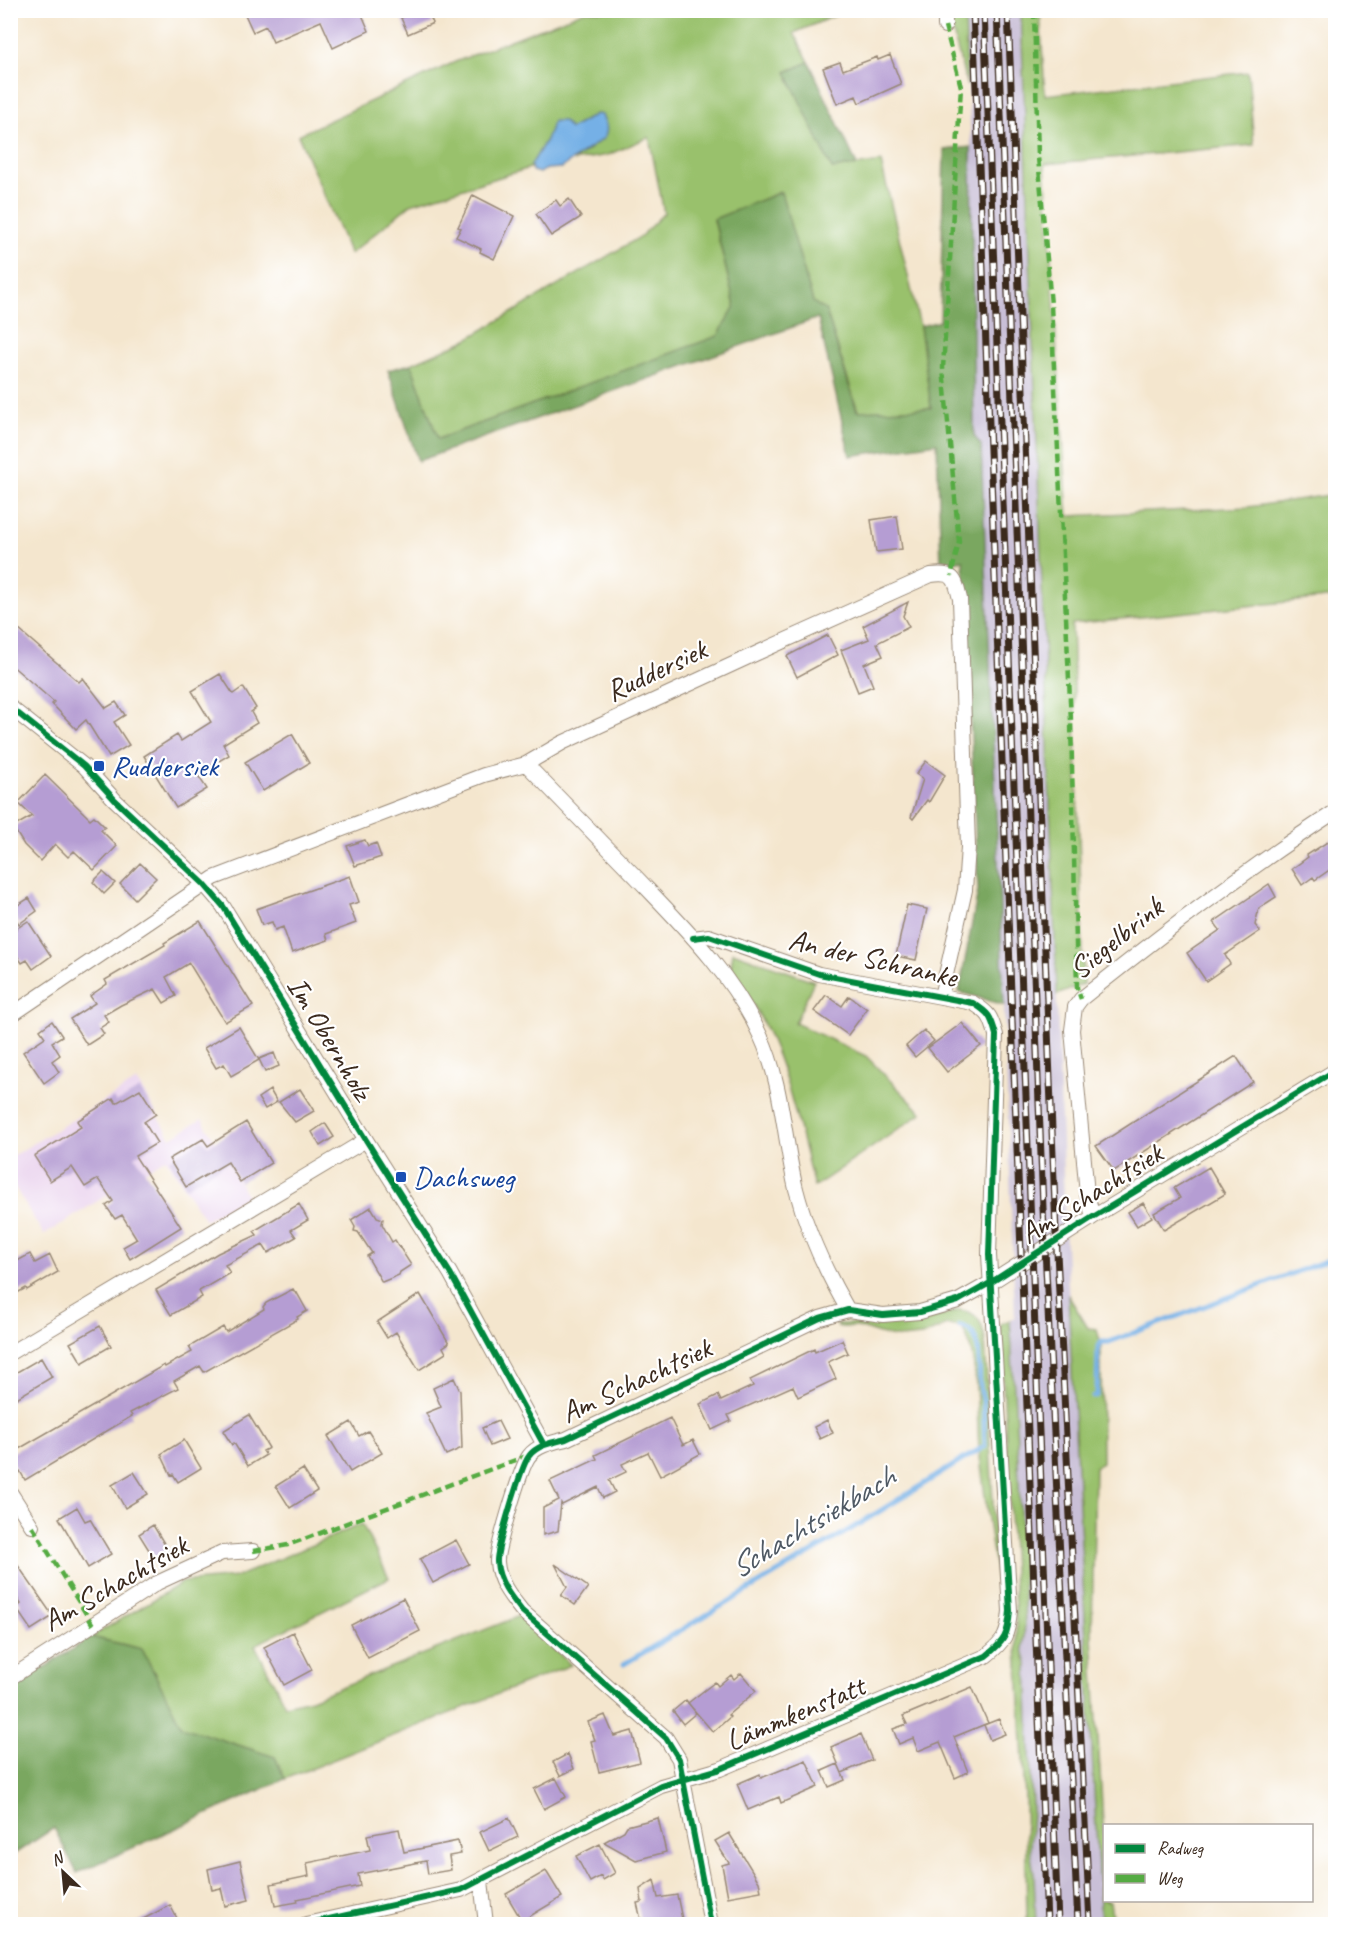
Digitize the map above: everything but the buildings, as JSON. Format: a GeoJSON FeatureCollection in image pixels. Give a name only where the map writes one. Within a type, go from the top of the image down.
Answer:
{"type":"FeatureCollection","features":[{"type":"Feature","properties":{"kind":"street"},"geometry":{"type":"LineString","coordinates":[[945,10],[945,26]]}},
{"type":"Feature","properties":{"kind":"street","name":"Ruddersiek"},"geometry":{"type":"LineString","coordinates":[[10,1016],[214,878],[484,776],[526,764],[562,743],[765,649],[931,575],[943,574],[956,580],[960,598],[968,847],[965,890],[941,997]]}},
{"type":"Feature","properties":{"kind":"street","name":"Im Obernholz"},"geometry":{"type":"LineString","coordinates":[[10,707],[84,766],[115,800],[204,884],[223,906],[450,1273],[544,1445]]}},
{"type":"Feature","properties":{"kind":"street"},"geometry":{"type":"LineString","coordinates":[[526,764],[693,938],[746,1008],[761,1036],[770,1062],[796,1190],[815,1247],[848,1310]]}},
{"type":"Feature","properties":{"kind":"street","name":"Siegelbrink"},"geometry":{"type":"LineString","coordinates":[[1093,1218],[1087,1194],[1072,1030],[1075,1007],[1081,999],[1166,931],[1335,811]]}},
{"type":"Feature","properties":{"kind":"street","name":"An der Schranke"},"geometry":{"type":"LineString","coordinates":[[693,938],[709,936],[819,974],[973,1004],[987,1011],[996,1035],[990,1283]]}},
{"type":"Feature","properties":{"kind":"street","name":"Am Schachtsiek"},"geometry":{"type":"LineString","coordinates":[[682,1780],[679,1759],[666,1738],[522,1611],[508,1592],[497,1563],[498,1546],[529,1455],[544,1445],[566,1439],[820,1318],[848,1310],[883,1315],[920,1312],[958,1301],[1335,1070]]}},
{"type":"Feature","properties":{"kind":"street"},"geometry":{"type":"LineString","coordinates":[[10,1353],[366,1140]]}},
{"type":"Feature","properties":{"kind":"street","name":"Lämmkenstatt"},"geometry":{"type":"LineString","coordinates":[[306,1924],[461,1890],[661,1786],[720,1769],[986,1656],[1000,1645],[1008,1632],[1010,1611],[990,1283]]}},
{"type":"Feature","properties":{"kind":"street"},"geometry":{"type":"LineString","coordinates":[[10,1492],[32,1527]]}},
{"type":"Feature","properties":{"kind":"street","name":"Am Schachtsiek"},"geometry":{"type":"LineString","coordinates":[[10,1678],[103,1620],[151,1586],[222,1553],[253,1551]]}},
{"type":"Feature","properties":{"kind":"street"},"geometry":{"type":"LineString","coordinates":[[682,1780],[711,1924]]}},
{"type":"Feature","properties":{"kind":"street"},"geometry":{"type":"LineString","coordinates":[[481,1881],[486,1924]]}},
{"type":"Feature","properties":{"kind":"shaded area"},"geometry":{"type":"Polygon","coordinates":[[[965,11],[1021,11],[1065,1226],[1101,1924],[1036,1924],[1034,1874],[1030,1849],[1027,1664],[1023,1649],[1025,1623],[1010,1320],[1015,1317],[1004,1005],[981,445],[974,436],[971,147],[965,11]]]}},
{"type":"Feature","properties":{"kind":"shaded area"},"geometry":{"type":"Polygon","coordinates":[[[137,1081],[171,1138],[202,1119],[247,1196],[205,1220],[166,1158],[44,1235],[11,1181],[11,1157],[137,1081]]]}},
{"type":"Feature","properties":{"kind":"green space"},"geometry":{"type":"Polygon","coordinates":[[[585,11],[846,11],[794,33],[809,62],[787,72],[832,169],[881,162],[920,326],[932,408],[858,411],[826,311],[813,302],[780,192],[714,220],[735,306],[718,336],[438,439],[411,364],[464,341],[640,237],[664,213],[649,137],[608,155],[573,161],[604,138],[606,125],[602,115],[596,114],[570,129],[566,126],[546,140],[530,168],[411,204],[350,254],[298,135],[455,62],[585,11]]]}},
{"type":"Feature","properties":{"kind":"green space"},"geometry":{"type":"Polygon","coordinates":[[[951,11],[965,11],[967,86],[953,33],[951,11]]]}},
{"type":"Feature","properties":{"kind":"green space"},"geometry":{"type":"Polygon","coordinates":[[[1021,11],[1040,11],[1045,95],[1248,72],[1254,145],[1045,164],[1068,516],[1248,507],[1336,494],[1335,597],[1072,624],[1084,984],[1057,995],[1021,11]]]}},
{"type":"Feature","properties":{"kind":"green space"},"geometry":{"type":"Polygon","coordinates":[[[809,62],[857,165],[832,169],[786,72],[809,62]]]}},
{"type":"Feature","properties":{"kind":"green space"},"geometry":{"type":"Polygon","coordinates":[[[971,147],[974,436],[981,445],[1004,1005],[959,992],[978,891],[963,560],[941,565],[937,443],[850,456],[818,318],[418,461],[388,370],[411,364],[438,439],[718,336],[735,306],[714,219],[781,192],[813,302],[826,311],[857,411],[931,408],[920,326],[940,321],[944,150],[971,147]]]}},
{"type":"Feature","properties":{"kind":"green space"},"geometry":{"type":"Polygon","coordinates":[[[733,952],[814,981],[795,1023],[866,1056],[922,1113],[814,1187],[783,1071],[765,1026],[730,972],[733,952]]]}},
{"type":"Feature","properties":{"kind":"green space"},"geometry":{"type":"Polygon","coordinates":[[[1068,1295],[1088,1328],[1097,1329],[1101,1345],[1102,1463],[1095,1467],[1092,1637],[1103,1824],[1103,1902],[1110,1902],[1113,1924],[1101,1924],[1068,1295]]]}},
{"type":"Feature","properties":{"kind":"green space"},"geometry":{"type":"Polygon","coordinates":[[[959,1310],[971,1313],[978,1319],[985,1340],[997,1584],[979,1448],[974,1368],[967,1338],[961,1327],[947,1325],[922,1336],[901,1338],[858,1327],[838,1327],[836,1324],[914,1320],[959,1310]]]}},
{"type":"Feature","properties":{"kind":"green space"},"geometry":{"type":"Polygon","coordinates":[[[1010,1320],[1025,1623],[1023,1649],[1027,1664],[1032,1808],[1030,1849],[1034,1874],[1036,1924],[1027,1924],[1025,1799],[1000,1324],[1010,1320]]]}},
{"type":"Feature","properties":{"kind":"green space"},"geometry":{"type":"Polygon","coordinates":[[[362,1524],[389,1578],[255,1645],[285,1705],[311,1699],[519,1616],[571,1665],[285,1779],[275,1757],[181,1727],[142,1649],[91,1637],[183,1582],[236,1577],[362,1524]]]}},
{"type":"Feature","properties":{"kind":"green space"},"geometry":{"type":"Polygon","coordinates":[[[91,1637],[142,1649],[182,1727],[275,1757],[285,1779],[77,1873],[54,1828],[11,1856],[11,1689],[91,1637]]]}},
{"type":"Feature","properties":{"kind":"water"},"geometry":{"type":"Polygon","coordinates":[[[596,114],[602,115],[606,124],[607,130],[604,138],[561,168],[547,169],[539,173],[532,171],[531,165],[546,140],[553,121],[563,121],[570,129],[596,114]]]}},
{"type":"Feature","properties":{"kind":"waterway","name":"Schachtsiekbach"},"geometry":{"type":"LineString","coordinates":[[1093,1397],[1097,1395],[1098,1346],[1102,1342],[1109,1342],[1336,1257]]}},
{"type":"Feature","properties":{"kind":"waterway","name":"Schachtsiekbach"},"geometry":{"type":"LineString","coordinates":[[624,1664],[985,1446],[978,1346],[969,1330],[960,1326]]}},
{"type":"Feature","properties":{"kind":"railway"},"geometry":{"type":"LineString","coordinates":[[973,10],[1047,1924]]}},
{"type":"Feature","properties":{"kind":"railway"},"geometry":{"type":"LineString","coordinates":[[984,10],[1058,1924]]}},
{"type":"Feature","properties":{"kind":"railway"},"geometry":{"type":"LineString","coordinates":[[997,10],[1043,1208],[1078,1924]]}},
{"type":"Feature","properties":{"kind":"railway"},"geometry":{"type":"LineString","coordinates":[[1008,10],[1056,1232],[1090,1924]]}},
{"type":"Feature","properties":{"kind":"marked path"},"geometry":{"type":"LineString","coordinates":[[1034,10],[1038,157],[1051,305],[1071,721],[1077,988],[1081,999]]}},
{"type":"Feature","properties":{"kind":"marked path"},"geometry":{"type":"LineString","coordinates":[[945,26],[961,87],[943,368],[959,542],[951,576]]}},
{"type":"Feature","properties":{"kind":"marked path"},"geometry":{"type":"LineString","coordinates":[[253,1551],[288,1545],[529,1455]]}},
{"type":"Feature","properties":{"kind":"marked path"},"geometry":{"type":"LineString","coordinates":[[32,1526],[93,1625]]}},
{"type":"Feature","properties":{"kind":"cycle path"},"geometry":{"type":"LineString","coordinates":[[10,707],[84,766],[115,800],[204,884],[223,906],[450,1273],[544,1445]]}},
{"type":"Feature","properties":{"kind":"cycle path"},"geometry":{"type":"LineString","coordinates":[[306,1924],[461,1890],[661,1786],[720,1769],[986,1656],[1007,1632],[1010,1611],[989,1255],[996,1035],[991,1019],[973,1003],[819,974],[709,936],[693,938]]}},
{"type":"Feature","properties":{"kind":"cycle path"},"geometry":{"type":"LineString","coordinates":[[711,1924],[679,1759],[666,1738],[522,1611],[500,1576],[497,1562],[500,1542],[515,1491],[529,1456],[541,1447],[566,1439],[820,1318],[848,1310],[883,1315],[920,1312],[958,1301],[1336,1070]]}},
{"type":"Feature","properties":{"kind":"place","name":"Ruddersiek"},"geometry":{"type":"Point","coordinates":[99,766]}},
{"type":"Feature","properties":{"kind":"place","name":"Dachsweg"},"geometry":{"type":"Point","coordinates":[401,1177]}}]}
